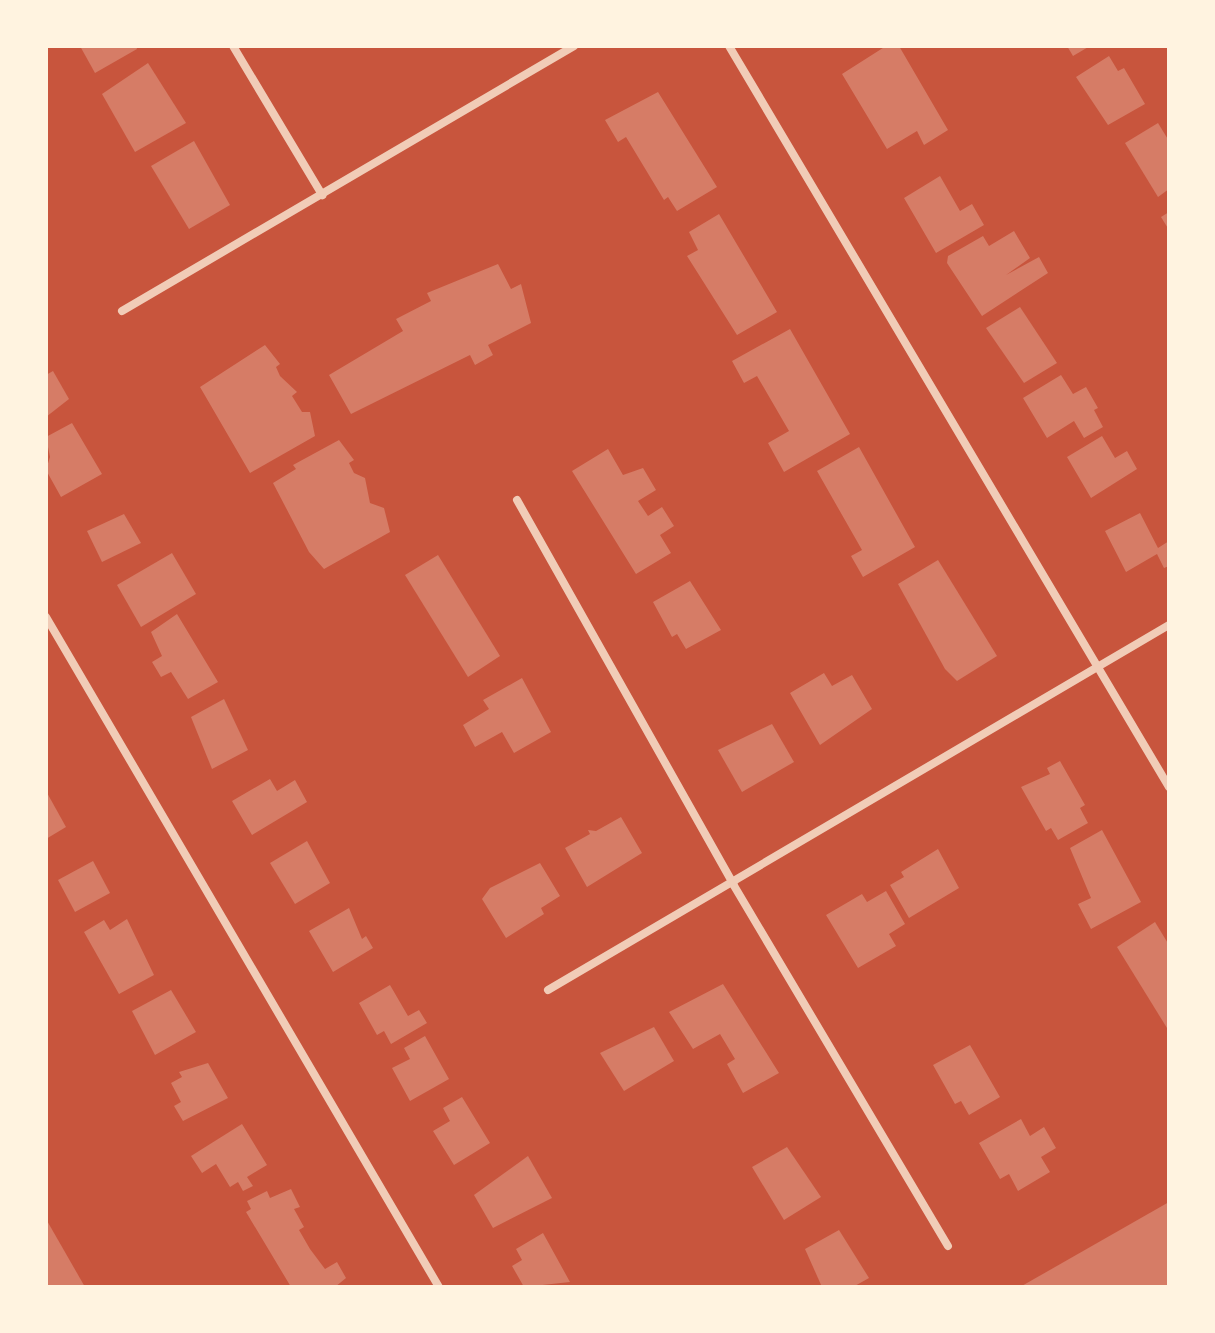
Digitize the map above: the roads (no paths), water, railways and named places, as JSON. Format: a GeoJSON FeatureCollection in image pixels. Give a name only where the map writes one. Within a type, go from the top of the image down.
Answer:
{"type":"FeatureCollection","features":[{"type":"Feature","properties":{"kind":"street"},"geometry":{"type":"LineString","coordinates":[[233,46],[322,195]]}},
{"type":"Feature","properties":{"kind":"street"},"geometry":{"type":"LineString","coordinates":[[122,311],[574,46]]}},
{"type":"Feature","properties":{"kind":"street"},"geometry":{"type":"LineString","coordinates":[[729,46],[1169,787]]}},
{"type":"Feature","properties":{"kind":"street"},"geometry":{"type":"LineString","coordinates":[[517,500],[733,884],[948,1246]]}},
{"type":"Feature","properties":{"kind":"street"},"geometry":{"type":"LineString","coordinates":[[46,617],[439,1287]]}},
{"type":"Feature","properties":{"kind":"street"},"geometry":{"type":"LineString","coordinates":[[548,990],[1169,625]]}}]}
